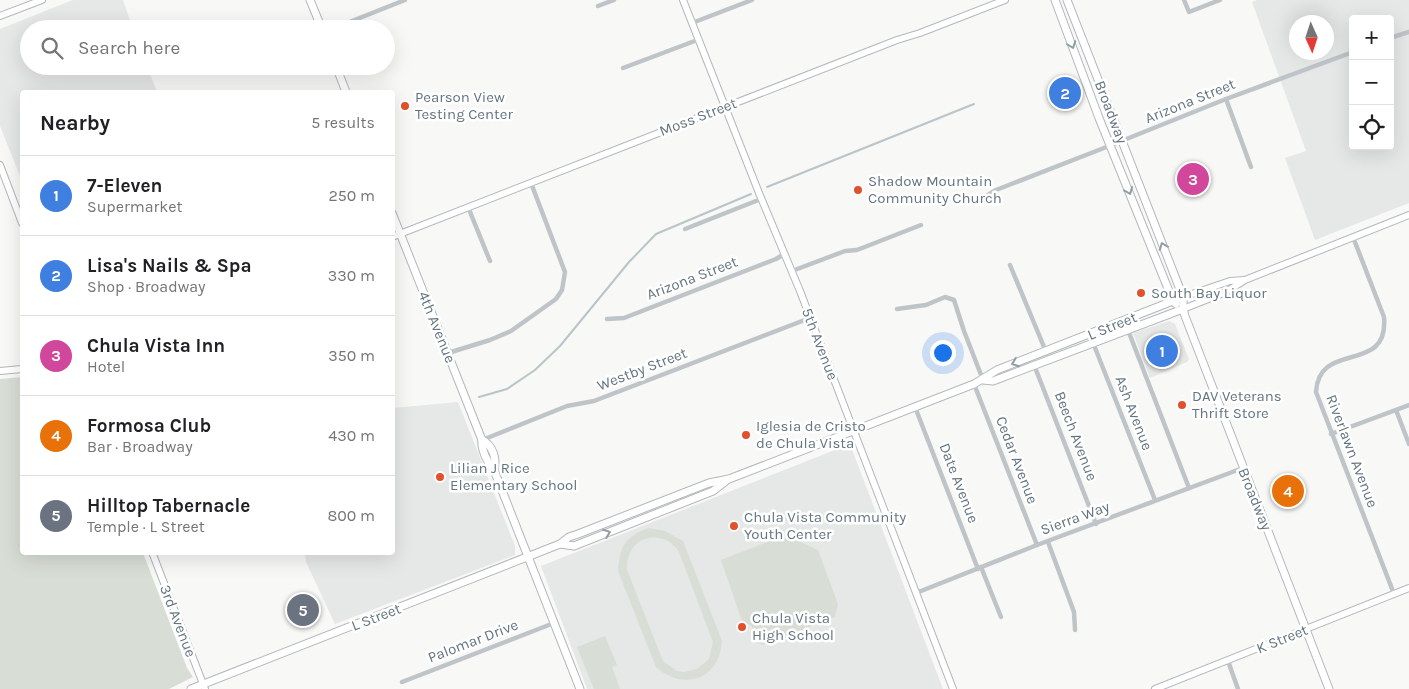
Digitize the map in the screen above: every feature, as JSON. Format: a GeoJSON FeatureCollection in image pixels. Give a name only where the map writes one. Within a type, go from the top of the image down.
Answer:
{"type":"FeatureCollection","features":[{"type":"Feature","properties":{"kind":"main road"},"geometry":{"type":"LineString","coordinates":[[310,0],[318,20]]}},
{"type":"Feature","properties":{"kind":"main road","name":"Broadway"},"geometry":{"type":"LineString","coordinates":[[1055,0],[1173,301],[1183,309]]}},
{"type":"Feature","properties":{"kind":"main road","name":"Broadway"},"geometry":{"type":"LineString","coordinates":[[1067,0],[1183,297],[1183,309],[1329,689]]}},
{"type":"Feature","properties":{"kind":"main road"},"geometry":{"type":"LineString","coordinates":[[339,75],[345,90]]}},
{"type":"Feature","properties":{"kind":"main road","name":"4th Avenue"},"geometry":{"type":"LineString","coordinates":[[395,221],[482,440],[489,443],[496,462],[494,470],[577,688]]}},
{"type":"Feature","properties":{"kind":"main road","name":"L Street"},"geometry":{"type":"LineString","coordinates":[[191,689],[204,687],[560,544],[569,537],[709,483],[729,479],[983,380],[993,381],[1033,361],[1045,352],[1183,297]]}},
{"type":"Feature","properties":{"kind":"main road","name":"L Street"},"geometry":{"type":"LineString","coordinates":[[1033,361],[1049,359],[1183,309]]}},
{"type":"Feature","properties":{"kind":"street"},"geometry":{"type":"LineString","coordinates":[[0,16],[42,0]]}},
{"type":"Feature","properties":{"kind":"street"},"geometry":{"type":"LineString","coordinates":[[355,20],[405,0]]}},
{"type":"Feature","properties":{"kind":"street"},"geometry":{"type":"LineString","coordinates":[[598,6],[614,0]]}},
{"type":"Feature","properties":{"kind":"street","name":"5th Avenue"},"geometry":{"type":"LineString","coordinates":[[683,0],[700,39],[761,199],[792,271],[954,689]]}},
{"type":"Feature","properties":{"kind":"street"},"geometry":{"type":"LineString","coordinates":[[692,23],[752,0]]}},
{"type":"Feature","properties":{"kind":"street","name":"Moss Street"},"geometry":{"type":"LineString","coordinates":[[395,236],[726,106],[1005,0]]}},
{"type":"Feature","properties":{"kind":"street"},"geometry":{"type":"LineString","coordinates":[[1184,0],[1189,12],[1220,0]]}},
{"type":"Feature","properties":{"kind":"street"},"geometry":{"type":"LineString","coordinates":[[1394,37],[1409,32]]}},
{"type":"Feature","properties":{"kind":"street"},"geometry":{"type":"LineString","coordinates":[[623,68],[700,39]]}},
{"type":"Feature","properties":{"kind":"street","name":"Arizona Street"},"geometry":{"type":"LineString","coordinates":[[984,201],[988,195],[996,190],[1226,99],[1349,53]]}},
{"type":"Feature","properties":{"kind":"street"},"geometry":{"type":"LineString","coordinates":[[1226,99],[1251,167]]}},
{"type":"Feature","properties":{"kind":"street"},"geometry":{"type":"LineString","coordinates":[[0,165],[20,218]]}},
{"type":"Feature","properties":{"kind":"street"},"geometry":{"type":"LineString","coordinates":[[448,353],[512,331],[556,299],[562,290],[565,272],[531,183]]}},
{"type":"Feature","properties":{"kind":"street"},"geometry":{"type":"LineString","coordinates":[[686,229],[761,199]]}},
{"type":"Feature","properties":{"kind":"street"},"geometry":{"type":"LineString","coordinates":[[468,207],[490,261]]}},
{"type":"Feature","properties":{"kind":"street","name":"L Street"},"geometry":{"type":"LineString","coordinates":[[1183,309],[1226,292],[1245,280],[1409,215]]}},
{"type":"Feature","properties":{"kind":"street"},"geometry":{"type":"LineString","coordinates":[[792,271],[845,251],[857,250],[921,225]]}},
{"type":"Feature","properties":{"kind":"street","name":"Riverlawn Avenue"},"geometry":{"type":"LineString","coordinates":[[1352,237],[1384,317],[1385,328],[1383,337],[1380,344],[1372,350],[1339,361],[1321,372],[1316,381],[1316,392],[1394,594]]}},
{"type":"Feature","properties":{"kind":"street","name":"Arizona Street"},"geometry":{"type":"LineString","coordinates":[[607,319],[624,318],[776,259],[784,254]]}},
{"type":"Feature","properties":{"kind":"street"},"geometry":{"type":"LineString","coordinates":[[1010,265],[1049,359]]}},
{"type":"Feature","properties":{"kind":"street","name":"L Street"},"geometry":{"type":"LineString","coordinates":[[1183,297],[1230,281],[1245,280]]}},
{"type":"Feature","properties":{"kind":"street"},"geometry":{"type":"LineString","coordinates":[[896,309],[926,304],[945,297],[954,300],[983,380]]}},
{"type":"Feature","properties":{"kind":"street","name":"Westby Street"},"geometry":{"type":"LineString","coordinates":[[482,440],[567,406],[594,401],[810,318]]}},
{"type":"Feature","properties":{"kind":"street"},"geometry":{"type":"LineString","coordinates":[[1128,330],[1189,488]]}},
{"type":"Feature","properties":{"kind":"street","name":"Ash Avenue"},"geometry":{"type":"LineString","coordinates":[[1090,335],[1155,500]]}},
{"type":"Feature","properties":{"kind":"street","name":"Beech Avenue"},"geometry":{"type":"LineString","coordinates":[[1033,361],[1096,524]]}},
{"type":"Feature","properties":{"kind":"street"},"geometry":{"type":"LineString","coordinates":[[0,371],[20,369]]}},
{"type":"Feature","properties":{"kind":"street","name":"Cedar Avenue"},"geometry":{"type":"LineString","coordinates":[[974,384],[1037,545]]}},
{"type":"Feature","properties":{"kind":"street"},"geometry":{"type":"LineString","coordinates":[[1331,434],[1409,405]]}},
{"type":"Feature","properties":{"kind":"street","name":"Date Avenue"},"geometry":{"type":"LineString","coordinates":[[915,407],[1001,616]]}},
{"type":"Feature","properties":{"kind":"street"},"geometry":{"type":"LineString","coordinates":[[1396,410],[1409,444]]}},
{"type":"Feature","properties":{"kind":"street","name":"Sierra Way"},"geometry":{"type":"LineString","coordinates":[[916,593],[1037,545],[1243,468]]}},
{"type":"Feature","properties":{"kind":"street"},"geometry":{"type":"LineString","coordinates":[[1048,542],[1074,612],[1075,630]]}},
{"type":"Feature","properties":{"kind":"street","name":"3rd Avenue"},"geometry":{"type":"LineString","coordinates":[[153,555],[204,687]]}},
{"type":"Feature","properties":{"kind":"street","name":"K Street"},"geometry":{"type":"LineString","coordinates":[[1155,689],[1169,686],[1409,588]]}},
{"type":"Feature","properties":{"kind":"street","name":"Palomar Drive"},"geometry":{"type":"LineString","coordinates":[[402,682],[554,624]]}},
{"type":"Feature","properties":{"kind":"street"},"geometry":{"type":"LineString","coordinates":[[1228,661],[1238,689]]}},
{"type":"Feature","properties":{"kind":"shaded area"},"geometry":{"type":"Polygon","coordinates":[[[73,0],[123,0],[130,20],[23,20],[73,0]]]}},
{"type":"Feature","properties":{"kind":"shaded area"},"geometry":{"type":"Polygon","coordinates":[[[1257,0],[1409,0],[1409,203],[1315,240],[1285,158],[1306,151],[1252,2],[1257,0]]]}},
{"type":"Feature","properties":{"kind":"shaded area"},"geometry":{"type":"Polygon","coordinates":[[[20,21],[20,75],[150,75],[156,90],[20,90],[20,176],[0,126],[0,29],[20,21]]]}},
{"type":"Feature","properties":{"kind":"shaded area"},"geometry":{"type":"Polygon","coordinates":[[[1169,321],[1175,324],[1189,359],[1187,362],[1150,378],[1133,333],[1169,321]]]}},
{"type":"Feature","properties":{"kind":"shaded area"},"geometry":{"type":"Polygon","coordinates":[[[20,377],[20,555],[144,555],[187,668],[193,677],[169,689],[0,689],[0,379],[20,377]]]}},
{"type":"Feature","properties":{"kind":"shaded area","name":"Lilian J Rice Elementary School"},"geometry":{"type":"Polygon","coordinates":[[[458,402],[515,546],[515,555],[335,624],[306,562],[305,555],[395,555],[395,408],[458,402]]]}},
{"type":"Feature","properties":{"kind":"shaded area","name":"Chula Vista High School"},"geometry":{"type":"Polygon","coordinates":[[[850,444],[943,689],[587,689],[541,566],[850,444]]]}},
{"type":"Feature","properties":{"kind":"shaded area"},"geometry":{"type":"Polygon","coordinates":[[[648,528],[665,531],[683,541],[722,641],[715,664],[707,673],[700,677],[685,680],[677,679],[656,667],[618,571],[622,549],[629,539],[648,528]],[[649,538],[639,542],[632,549],[628,559],[627,570],[663,661],[677,671],[684,672],[697,669],[709,659],[713,642],[679,552],[666,540],[649,538]]]}},
{"type":"Feature","properties":{"kind":"shaded area"},"geometry":{"type":"Polygon","coordinates":[[[785,535],[818,550],[838,604],[835,617],[763,645],[757,643],[752,626],[742,621],[721,560],[785,535]]]}},
{"type":"Feature","properties":{"kind":"shaded area"},"geometry":{"type":"Polygon","coordinates":[[[605,636],[617,665],[612,667],[620,689],[594,689],[577,647],[605,636]]]}},
{"type":"Feature","properties":{"kind":"waterway"},"geometry":{"type":"LineString","coordinates":[[767,187],[974,104]]}},
{"type":"Feature","properties":{"kind":"waterway"},"geometry":{"type":"LineString","coordinates":[[479,397],[507,389],[535,370],[560,346],[629,262],[656,234],[751,194]]}},
{"type":"Feature","properties":{"kind":"place","name":"Lisa's Nails & Spa"},"geometry":{"type":"Point","coordinates":[1065,93]}},
{"type":"Feature","properties":{"kind":"place","name":"Pearson View Testing Center"},"geometry":{"type":"Point","coordinates":[405,106]}},
{"type":"Feature","properties":{"kind":"place","name":"Chula Vista Inn"},"geometry":{"type":"Point","coordinates":[1193,179]}},
{"type":"Feature","properties":{"kind":"place","name":"Shadow Mountain Community Church"},"geometry":{"type":"Point","coordinates":[858,190]}},
{"type":"Feature","properties":{"kind":"place","name":"South Bay Liquor"},"geometry":{"type":"Point","coordinates":[1141,293]}},
{"type":"Feature","properties":{"kind":"place","name":"7-Eleven"},"geometry":{"type":"Point","coordinates":[1162,351]}},
{"type":"Feature","properties":{"kind":"place","name":"DAV Veterans Thrift Store"},"geometry":{"type":"Point","coordinates":[1182,405]}},
{"type":"Feature","properties":{"kind":"place","name":"Iglesia de Cristo de Chula Vista"},"geometry":{"type":"Point","coordinates":[746,435]}},
{"type":"Feature","properties":{"kind":"place","name":"Lilian J Rice Elementary School"},"geometry":{"type":"Point","coordinates":[440,477]}},
{"type":"Feature","properties":{"kind":"place","name":"Formosa Club"},"geometry":{"type":"Point","coordinates":[1288,491]}},
{"type":"Feature","properties":{"kind":"place","name":"Chula Vista Community Youth Center"},"geometry":{"type":"Point","coordinates":[734,526]}},
{"type":"Feature","properties":{"kind":"place","name":"Hilltop Tabernacle"},"geometry":{"type":"Point","coordinates":[303,610]}},
{"type":"Feature","properties":{"kind":"place","name":"Chula Vista High School"},"geometry":{"type":"Point","coordinates":[742,627]}}]}
